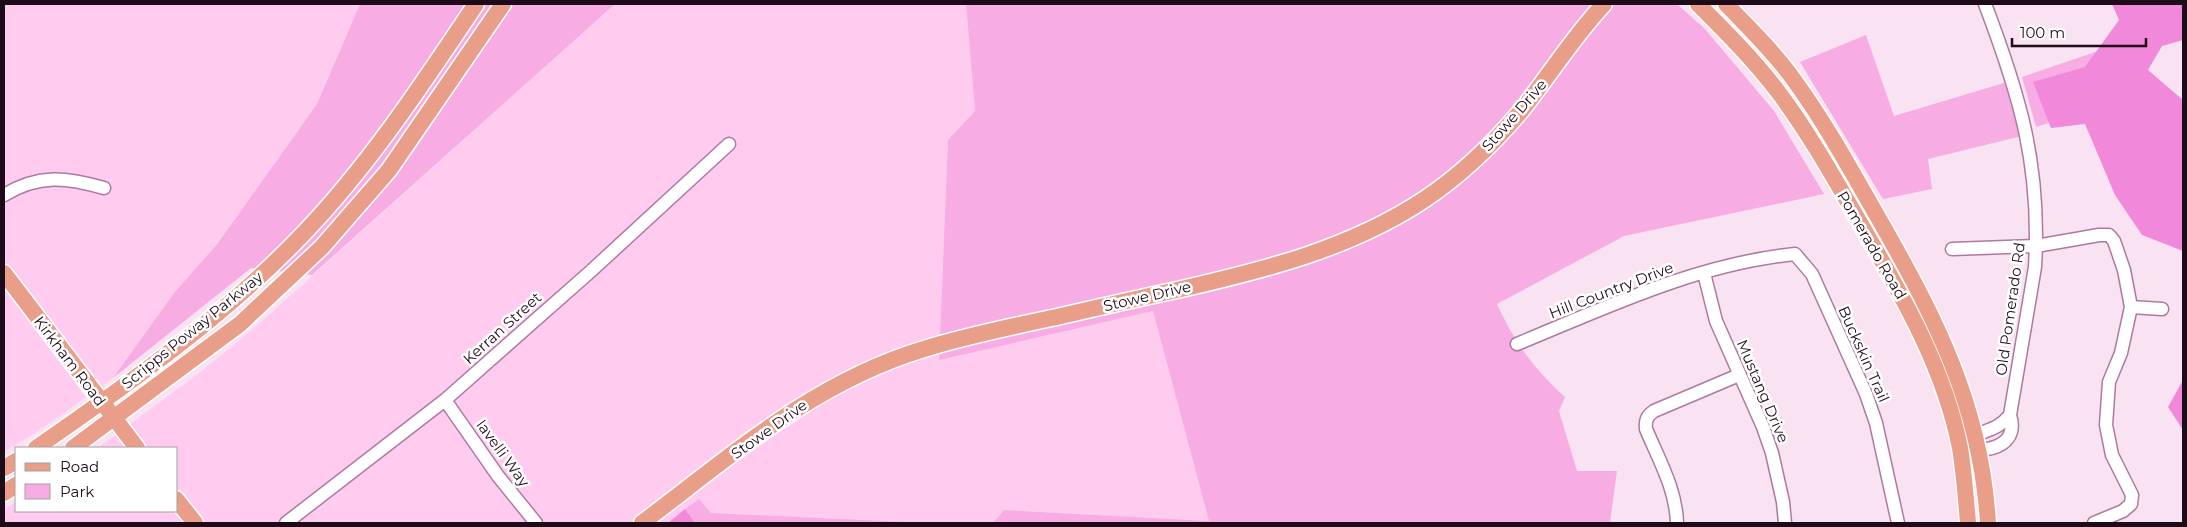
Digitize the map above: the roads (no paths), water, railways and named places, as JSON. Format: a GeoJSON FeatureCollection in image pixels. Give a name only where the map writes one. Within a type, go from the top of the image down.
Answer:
{"type":"FeatureCollection","features":[{"type":"Feature","properties":{"kind":"main road","name":"Scripps Poway Parkway"},"geometry":{"type":"LineString","coordinates":[[37,447],[102,402],[225,308],[272,266],[306,232],[374,152],[476,4]]}},
{"type":"Feature","properties":{"kind":"main road","name":"Scripps Poway Parkway"},"geometry":{"type":"LineString","coordinates":[[74,447],[115,419],[240,324],[322,247],[389,170],[503,4]]}},
{"type":"Feature","properties":{"kind":"main road","name":"Stowe Drive"},"geometry":{"type":"LineString","coordinates":[[642,523],[796,408],[854,376],[892,360],[953,341],[1222,280],[1304,258],[1342,244],[1378,227],[1426,199],[1495,141],[1522,110],[1604,4]]}},
{"type":"Feature","properties":{"kind":"main road","name":"Pomerado Road"},"geometry":{"type":"LineString","coordinates":[[1698,4],[1742,48],[1779,94],[1841,190],[1895,284],[1939,377],[1960,448],[1968,523]]}},
{"type":"Feature","properties":{"kind":"main road","name":"Pomerado Road"},"geometry":{"type":"LineString","coordinates":[[1726,4],[1793,78],[1832,137],[1912,277],[1944,340],[1958,376],[1977,442],[1986,496],[1988,523]]}},
{"type":"Feature","properties":{"kind":"main road","name":"Kirkham Road"},"geometry":{"type":"LineString","coordinates":[[4,273],[136,447]]}},
{"type":"Feature","properties":{"kind":"main road"},"geometry":{"type":"LineString","coordinates":[[4,468],[15,462]]}},
{"type":"Feature","properties":{"kind":"main road"},"geometry":{"type":"LineString","coordinates":[[4,493],[15,487]]}},
{"type":"Feature","properties":{"kind":"main road"},"geometry":{"type":"LineString","coordinates":[[178,502],[195,523]]}},
{"type":"Feature","properties":{"kind":"street","name":"Old Pomerado Rd"},"geometry":{"type":"LineString","coordinates":[[1977,442],[1991,448],[2007,440],[2012,433],[2013,424],[2010,415],[2035,267],[2036,246],[2036,204],[2028,136],[2008,63],[1985,4]]}},
{"type":"Feature","properties":{"kind":"street","name":"Kerran Street"},"geometry":{"type":"LineString","coordinates":[[286,523],[445,400],[591,271],[729,144]]}},
{"type":"Feature","properties":{"kind":"street"},"geometry":{"type":"LineString","coordinates":[[4,195],[23,185],[48,179],[69,179],[104,188]]}},
{"type":"Feature","properties":{"kind":"street"},"geometry":{"type":"LineString","coordinates":[[1952,249],[2036,246],[2099,235],[2109,235],[2114,241],[2124,270],[2131,308],[2121,353],[2109,382],[2106,414],[2111,450],[2118,471],[2132,494],[2131,504],[2123,511],[2094,523]]}},
{"type":"Feature","properties":{"kind":"street","name":"Hill Country Drive"},"geometry":{"type":"LineString","coordinates":[[1517,344],[1657,286],[1704,273],[1788,255],[1795,254],[1803,261]]}},
{"type":"Feature","properties":{"kind":"street","name":"Buckskin Trail"},"geometry":{"type":"LineString","coordinates":[[1803,261],[1812,274],[1866,394],[1876,423],[1898,523]]}},
{"type":"Feature","properties":{"kind":"street","name":"Mustang Drive"},"geometry":{"type":"LineString","coordinates":[[1704,273],[1716,321],[1763,427],[1772,453],[1783,502],[1784,523]]}},
{"type":"Feature","properties":{"kind":"street"},"geometry":{"type":"LineString","coordinates":[[2131,308],[2162,309]]}},
{"type":"Feature","properties":{"kind":"street"},"geometry":{"type":"LineString","coordinates":[[1677,523],[1676,505],[1671,487],[1646,429],[1645,421],[1648,415],[1654,411],[1739,375]]}},
{"type":"Feature","properties":{"kind":"street","name":"Iavelli Way"},"geometry":{"type":"LineString","coordinates":[[445,400],[498,476],[536,523]]}},
{"type":"Feature","properties":{"kind":"street","name":"Old Pomerado Rd"},"geometry":{"type":"LineString","coordinates":[[1960,448],[1977,442],[2001,426],[2010,415]]}}]}
